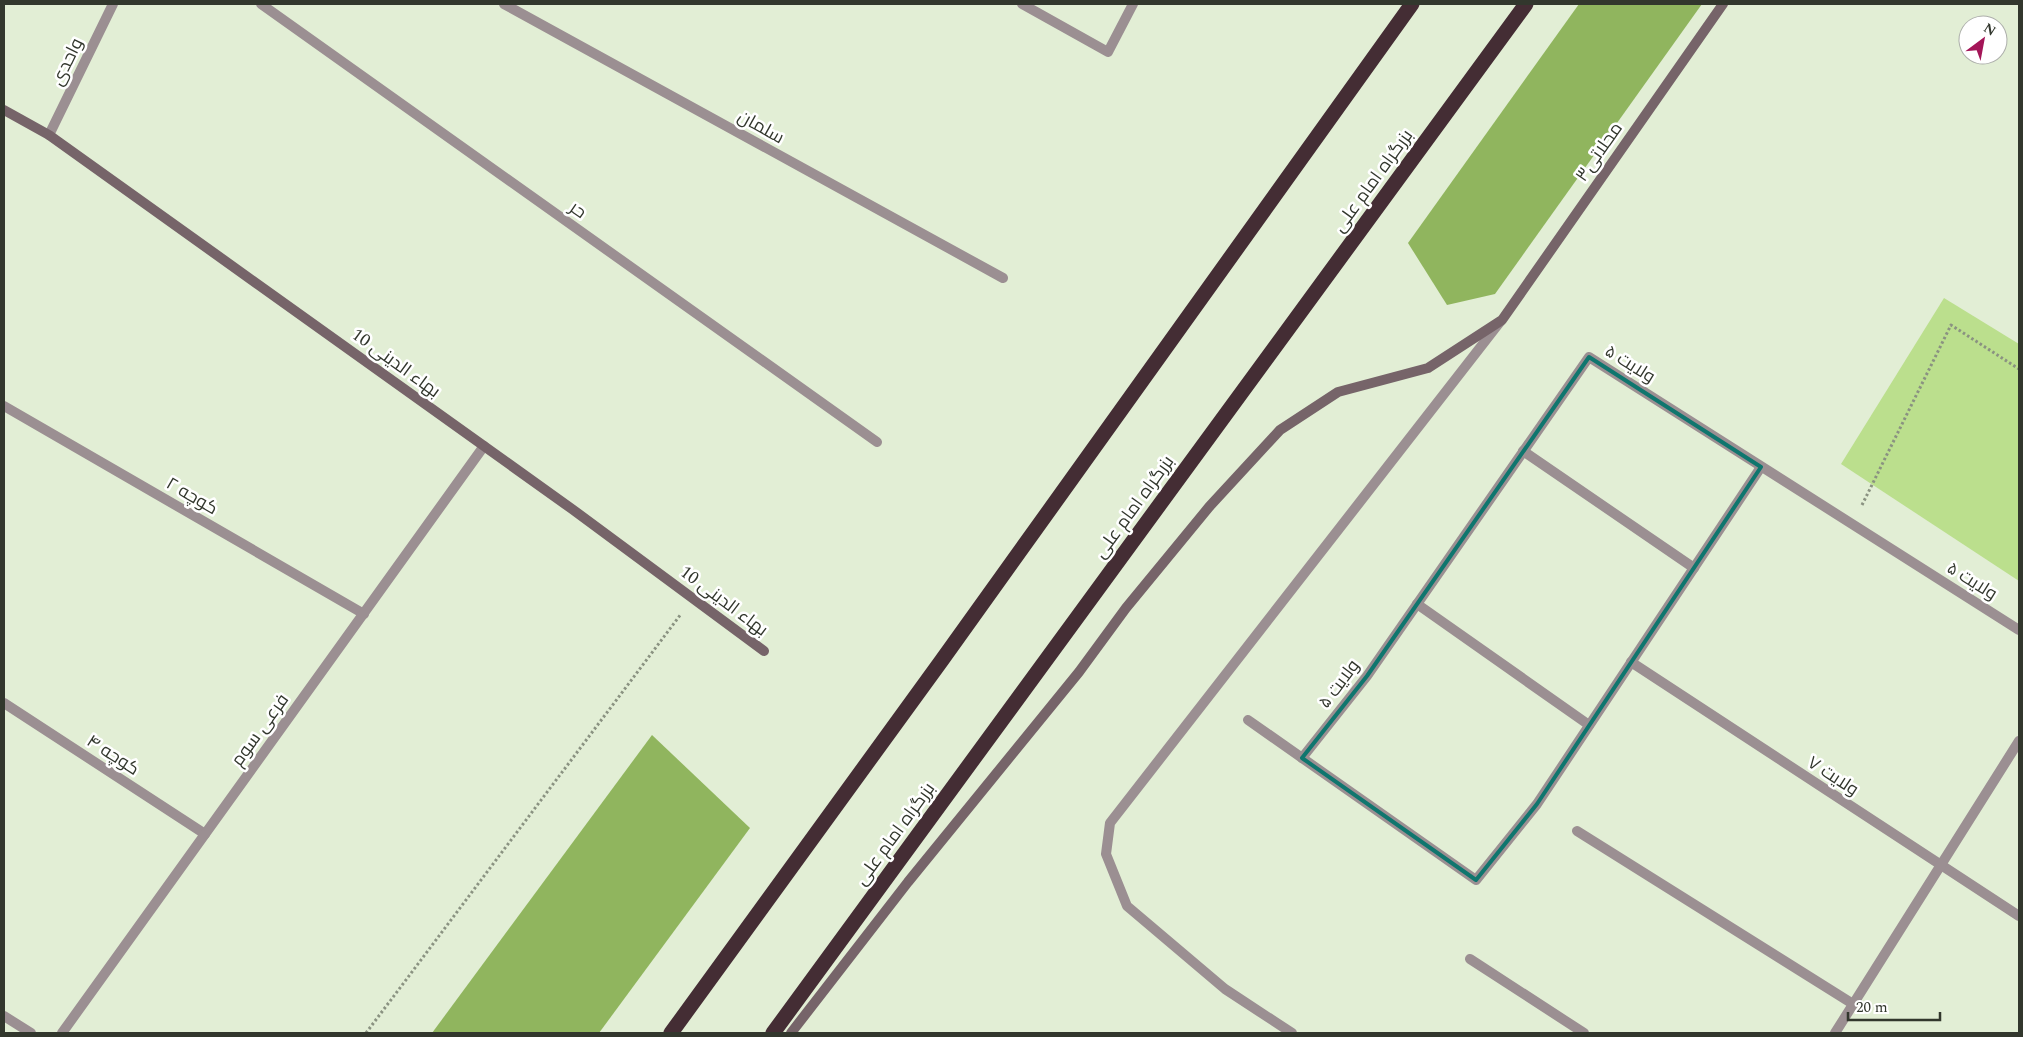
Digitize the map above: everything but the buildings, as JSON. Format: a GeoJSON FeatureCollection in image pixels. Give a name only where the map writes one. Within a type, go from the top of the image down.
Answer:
{"type":"FeatureCollection","features":[{"type":"Feature","properties":{"kind":"highway"},"geometry":{"type":"LineString","coordinates":[[671,1033],[942,660],[1412,4]]}},
{"type":"Feature","properties":{"kind":"highway","name":"بزرگراه امام علی"},"geometry":{"type":"LineString","coordinates":[[773,1033],[1526,4]]}},
{"type":"Feature","properties":{"kind":"main road","name":"محلاتی۳"},"geometry":{"type":"LineString","coordinates":[[1502,320],[1723,4]]}},
{"type":"Feature","properties":{"kind":"main road","name":"بهاء الدینی 10"},"geometry":{"type":"LineString","coordinates":[[4,110],[49,135],[484,446],[764,651]]}},
{"type":"Feature","properties":{"kind":"main road"},"geometry":{"type":"LineString","coordinates":[[791,1033],[908,882],[1028,736],[1138,594],[1209,507],[1280,430],[1338,392],[1428,368],[1502,320]]}},
{"type":"Feature","properties":{"kind":"street","name":"واحدی"},"geometry":{"type":"LineString","coordinates":[[49,135],[113,4]]}},
{"type":"Feature","properties":{"kind":"street","name":"حر"},"geometry":{"type":"LineString","coordinates":[[261,4],[877,442]]}},
{"type":"Feature","properties":{"kind":"street","name":"سلمان"},"geometry":{"type":"LineString","coordinates":[[504,4],[1003,278]]}},
{"type":"Feature","properties":{"kind":"street"},"geometry":{"type":"LineString","coordinates":[[1022,4],[1108,52],[1133,4]]}},
{"type":"Feature","properties":{"kind":"street"},"geometry":{"type":"LineString","coordinates":[[1292,1033],[1225,989],[1127,906],[1106,854],[1110,823],[1502,320]]}},
{"type":"Feature","properties":{"kind":"street","name":"ولایت ۵"},"geometry":{"type":"LineString","coordinates":[[1302,758],[1367,676],[1589,358],[2019,630]]}},
{"type":"Feature","properties":{"kind":"street","name":"کوچه ۲"},"geometry":{"type":"LineString","coordinates":[[4,406],[364,614]]}},
{"type":"Feature","properties":{"kind":"street","name":"فرعی سوم"},"geometry":{"type":"LineString","coordinates":[[62,1033],[484,446]]}},
{"type":"Feature","properties":{"kind":"street"},"geometry":{"type":"LineString","coordinates":[[1523,451],[1694,568]]}},
{"type":"Feature","properties":{"kind":"street"},"geometry":{"type":"LineString","coordinates":[[1248,720],[1476,880],[1536,804],[1761,467]]}},
{"type":"Feature","properties":{"kind":"street"},"geometry":{"type":"LineString","coordinates":[[1417,604],[1589,726]]}},
{"type":"Feature","properties":{"kind":"street","name":"ولایت ۷"},"geometry":{"type":"LineString","coordinates":[[1631,662],[2019,916]]}},
{"type":"Feature","properties":{"kind":"street","name":"کوچه ۴"},"geometry":{"type":"LineString","coordinates":[[4,704],[206,834]]}},
{"type":"Feature","properties":{"kind":"street"},"geometry":{"type":"LineString","coordinates":[[1835,1033],[2019,741]]}},
{"type":"Feature","properties":{"kind":"street"},"geometry":{"type":"LineString","coordinates":[[1577,831],[1853,1004]]}},
{"type":"Feature","properties":{"kind":"street"},"geometry":{"type":"LineString","coordinates":[[1470,958],[1584,1033]]}},
{"type":"Feature","properties":{"kind":"street"},"geometry":{"type":"LineString","coordinates":[[4,1016],[31,1033]]}},
{"type":"Feature","properties":{"kind":"path"},"geometry":{"type":"LineString","coordinates":[[1852,524],[1951,325],[2019,369]]}},
{"type":"Feature","properties":{"kind":"path"},"geometry":{"type":"LineString","coordinates":[[366,1033],[693,598]]}},
{"type":"Feature","properties":{"kind":"highlighted area"},"geometry":{"type":"Polygon","coordinates":[[[1589,357],[1761,467],[1537,804],[1476,880],[1302,758],[1367,676],[1589,357]]]}},
{"type":"Feature","properties":{"kind":"green space"},"geometry":{"type":"Polygon","coordinates":[[[1579,4],[1702,4],[1495,294],[1447,305],[1408,243],[1579,4]]]}},
{"type":"Feature","properties":{"kind":"green space"},"geometry":{"type":"Polygon","coordinates":[[[1944,298],[2019,344],[2019,581],[1841,464],[1944,298]]]}},
{"type":"Feature","properties":{"kind":"green space"},"geometry":{"type":"Polygon","coordinates":[[[652,735],[750,828],[599,1033],[432,1033],[652,735]]]}}]}
